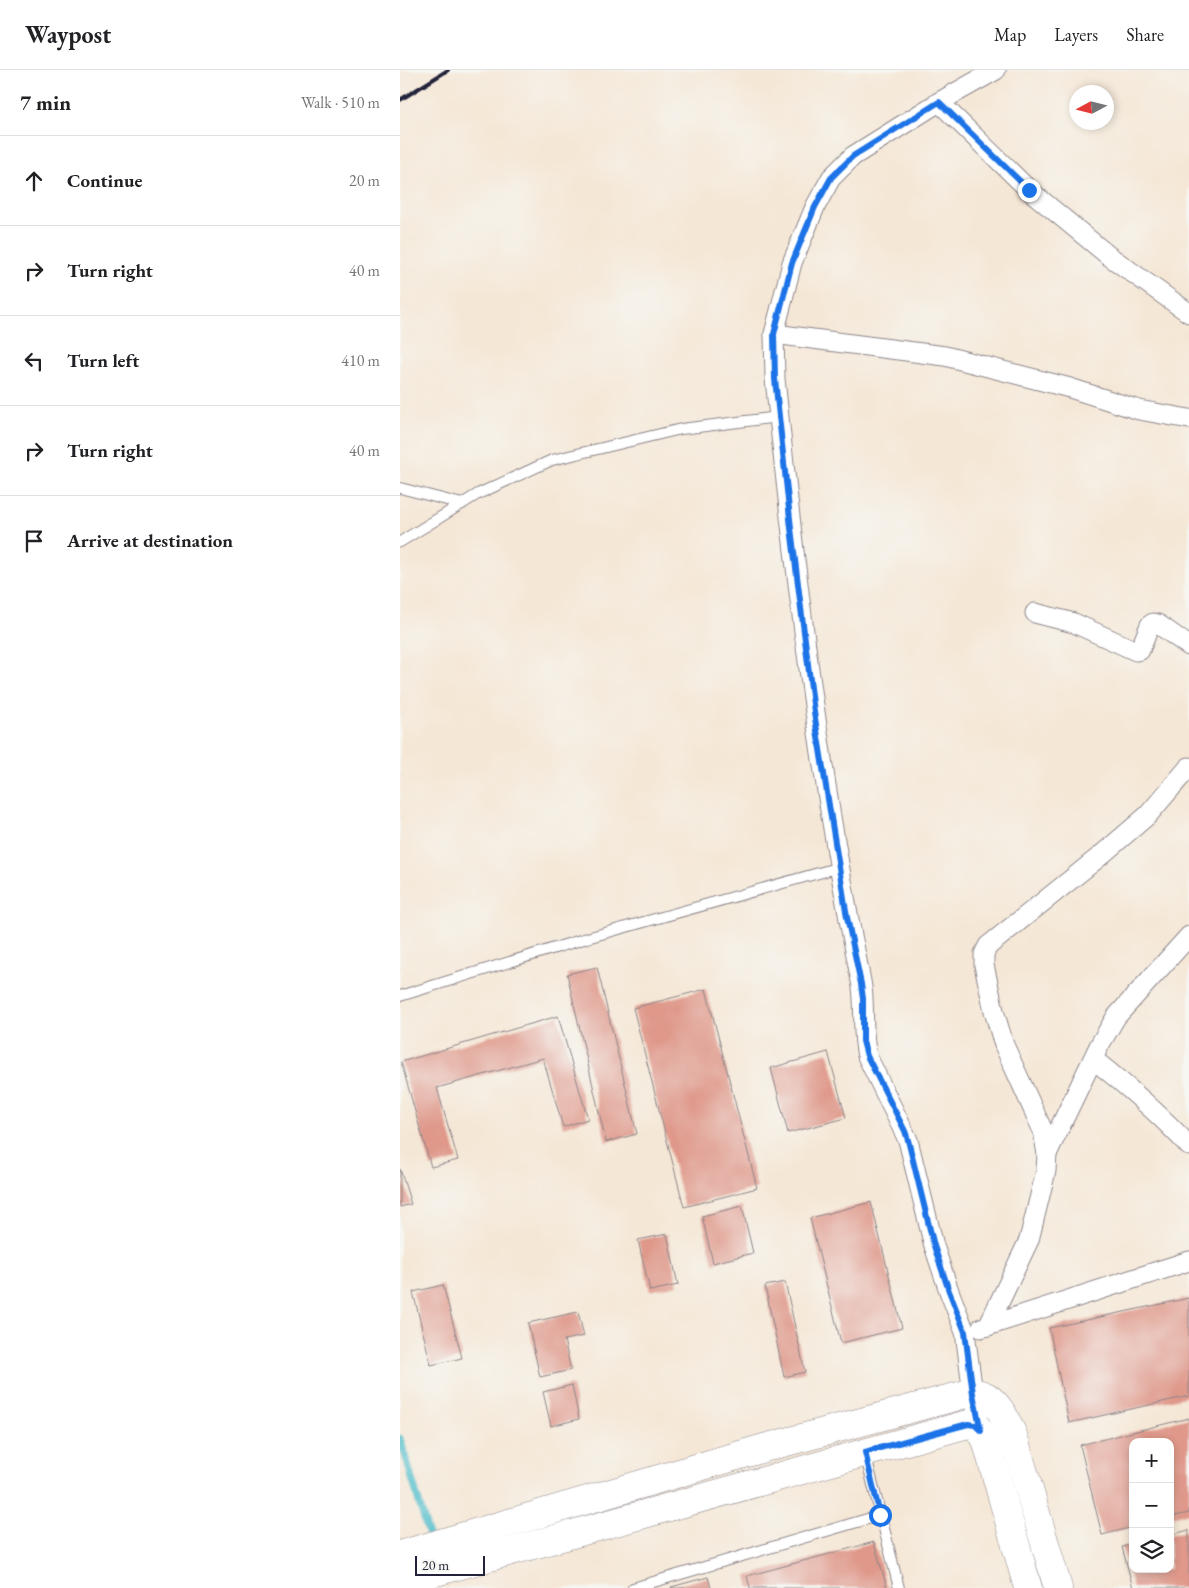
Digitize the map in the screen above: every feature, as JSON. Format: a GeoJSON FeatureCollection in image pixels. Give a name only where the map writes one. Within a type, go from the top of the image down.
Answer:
{"type":"FeatureCollection","features":[{"type":"Feature","properties":{"kind":"street"},"geometry":{"type":"LineString","coordinates":[[981,1431],[973,1394],[965,1332],[934,1246],[905,1131],[867,1056],[863,1041],[861,984],[847,917],[814,712],[779,417],[775,379],[774,334],[792,263],[815,207],[831,178],[853,156],[939,102],[996,70]]}},
{"type":"Feature","properties":{"kind":"street"},"geometry":{"type":"LineString","coordinates":[[939,102],[1029,190],[1110,256],[1189,313]]}},
{"type":"Feature","properties":{"kind":"street"},"geometry":{"type":"LineString","coordinates":[[774,334],[945,356],[1070,388],[1139,410],[1189,419]]}},
{"type":"Feature","properties":{"kind":"street"},"geometry":{"type":"LineString","coordinates":[[1034,613],[1074,623],[1136,651],[1140,650],[1150,625],[1154,623],[1189,646]]}},
{"type":"Feature","properties":{"kind":"street"},"geometry":{"type":"LineString","coordinates":[[988,1326],[1029,1240],[1046,1171],[1047,1154],[1043,1131],[1004,1045],[994,1011],[984,965],[984,954],[988,946],[1099,857],[1148,814],[1189,768]]}},
{"type":"Feature","properties":{"kind":"street"},"geometry":{"type":"LineString","coordinates":[[1047,1154],[1093,1059],[1116,1017],[1189,936]]}},
{"type":"Feature","properties":{"kind":"street"},"geometry":{"type":"LineString","coordinates":[[1093,1059],[1141,1097],[1166,1120],[1189,1146]]}},
{"type":"Feature","properties":{"kind":"street"},"geometry":{"type":"LineString","coordinates":[[965,1332],[1189,1261]]}},
{"type":"Feature","properties":{"kind":"street"},"geometry":{"type":"LineString","coordinates":[[400,1555],[764,1448],[956,1397],[982,1394],[993,1402],[1002,1413],[1013,1435],[1058,1588]]}},
{"type":"Feature","properties":{"kind":"street"},"geometry":{"type":"LineString","coordinates":[[402,1588],[400,1582],[968,1424],[975,1425],[986,1440],[1028,1588]]}},
{"type":"Feature","properties":{"kind":"lane"},"geometry":{"type":"LineString","coordinates":[[400,542],[478,494],[552,460],[681,429],[779,417]]}},
{"type":"Feature","properties":{"kind":"lane"},"geometry":{"type":"LineString","coordinates":[[400,488],[462,504]]}},
{"type":"Feature","properties":{"kind":"lane"},"geometry":{"type":"LineString","coordinates":[[400,996],[587,938],[840,867]]}},
{"type":"Feature","properties":{"kind":"lane"},"geometry":{"type":"LineString","coordinates":[[865,1452],[899,1588]]}},
{"type":"Feature","properties":{"kind":"lane"},"geometry":{"type":"LineString","coordinates":[[632,1588],[880,1515]]}},
{"type":"Feature","properties":{"kind":"building"},"geometry":{"type":"Polygon","coordinates":[[[597,967],[637,1134],[606,1142],[567,974],[597,967]]]}},
{"type":"Feature","properties":{"kind":"building"},"geometry":{"type":"Polygon","coordinates":[[[706,989],[757,1188],[684,1207],[633,1008],[706,989]]]}},
{"type":"Feature","properties":{"kind":"building"},"geometry":{"type":"Polygon","coordinates":[[[558,1016],[588,1119],[563,1127],[543,1058],[437,1088],[458,1160],[431,1167],[401,1062],[558,1016]]]}},
{"type":"Feature","properties":{"kind":"building"},"geometry":{"type":"Polygon","coordinates":[[[828,1052],[846,1118],[788,1133],[771,1068],[828,1052]]]}},
{"type":"Feature","properties":{"kind":"building"},"geometry":{"type":"Polygon","coordinates":[[[400,1169],[411,1204],[400,1207],[400,1169]]]}},
{"type":"Feature","properties":{"kind":"building"},"geometry":{"type":"Polygon","coordinates":[[[871,1202],[902,1328],[841,1343],[810,1218],[871,1202]]]}},
{"type":"Feature","properties":{"kind":"building"},"geometry":{"type":"Polygon","coordinates":[[[742,1206],[753,1253],[713,1263],[702,1216],[742,1206]]]}},
{"type":"Feature","properties":{"kind":"building"},"geometry":{"type":"Polygon","coordinates":[[[667,1234],[678,1285],[650,1291],[638,1240],[667,1234]]]}},
{"type":"Feature","properties":{"kind":"building"},"geometry":{"type":"Polygon","coordinates":[[[785,1282],[805,1372],[784,1377],[765,1286],[785,1282]]]}},
{"type":"Feature","properties":{"kind":"building"},"geometry":{"type":"Polygon","coordinates":[[[443,1285],[462,1358],[431,1365],[413,1292],[443,1285]]]}},
{"type":"Feature","properties":{"kind":"building"},"geometry":{"type":"Polygon","coordinates":[[[1189,1298],[1189,1396],[1069,1423],[1049,1328],[1189,1298]]]}},
{"type":"Feature","properties":{"kind":"building"},"geometry":{"type":"Polygon","coordinates":[[[578,1312],[584,1336],[564,1340],[571,1370],[540,1377],[528,1323],[578,1312]]]}},
{"type":"Feature","properties":{"kind":"building"},"geometry":{"type":"Polygon","coordinates":[[[572,1385],[579,1419],[551,1426],[543,1392],[572,1385]]]}},
{"type":"Feature","properties":{"kind":"building"},"geometry":{"type":"Polygon","coordinates":[[[1189,1418],[1189,1513],[1174,1516],[1174,1438],[1129,1438],[1129,1528],[1102,1535],[1080,1445],[1189,1418]]]}},
{"type":"Feature","properties":{"kind":"building"},"geometry":{"type":"Polygon","coordinates":[[[1189,1530],[1189,1588],[1133,1588],[1122,1547],[1129,1545],[1129,1573],[1174,1573],[1174,1534],[1189,1530]]]}},
{"type":"Feature","properties":{"kind":"building"},"geometry":{"type":"Polygon","coordinates":[[[874,1542],[887,1588],[750,1588],[747,1576],[874,1542]]]}},
{"type":"Feature","properties":{"kind":"building"},"geometry":{"type":"Polygon","coordinates":[[[708,1577],[711,1588],[671,1588],[671,1587],[708,1577]]]}},
{"type":"Feature","properties":{"kind":"waterway"},"geometry":{"type":"LineString","coordinates":[[400,1438],[428,1533]]}},
{"type":"Feature","properties":{"kind":"railway"},"geometry":{"type":"LineString","coordinates":[[400,100],[448,70]]}},
{"type":"Feature","properties":{"kind":"route"},"geometry":{"type":"LineString","coordinates":[[880,1515],[865,1452],[968,1424],[975,1425],[981,1431],[973,1394],[965,1332],[934,1246],[908,1140],[867,1056],[863,1041],[861,984],[847,917],[814,712],[775,379],[774,334],[792,263],[815,207],[831,178],[853,156],[939,102],[1029,190]]}}]}
